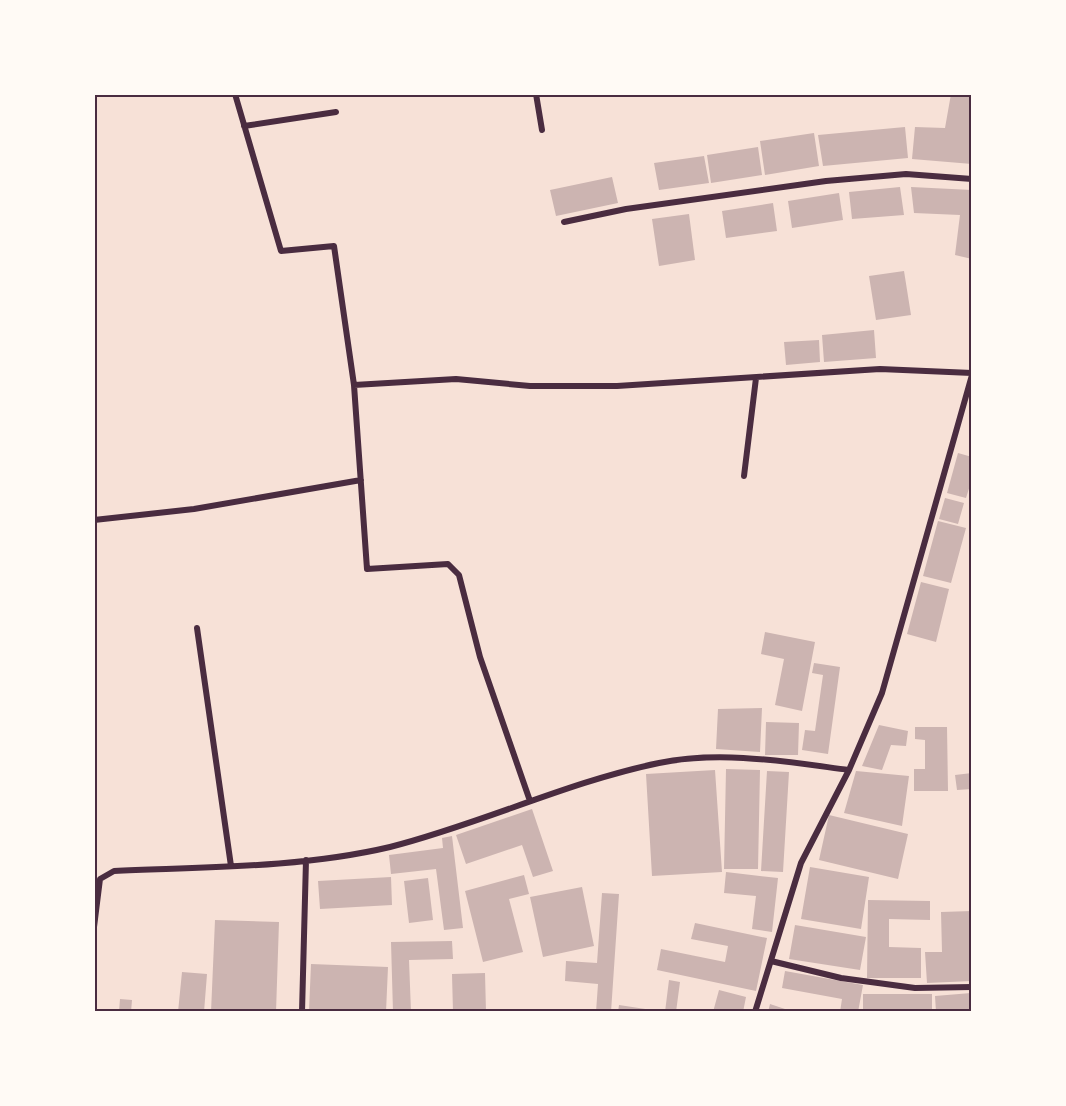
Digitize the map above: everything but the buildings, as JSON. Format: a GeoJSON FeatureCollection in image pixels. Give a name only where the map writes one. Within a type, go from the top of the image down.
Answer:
{"type":"FeatureCollection","features":[{"type":"Feature","properties":{"kind":"street"},"geometry":{"type":"LineString","coordinates":[[235,94],[281,251],[334,246],[354,385],[367,569],[448,564],[459,575],[480,657],[530,801]]}},
{"type":"Feature","properties":{"kind":"street"},"geometry":{"type":"LineString","coordinates":[[536,94],[542,130]]}},
{"type":"Feature","properties":{"kind":"street"},"geometry":{"type":"LineString","coordinates":[[244,126],[336,112]]}},
{"type":"Feature","properties":{"kind":"street"},"geometry":{"type":"LineString","coordinates":[[564,222],[626,209],[838,180],[906,174],[972,179]]}},
{"type":"Feature","properties":{"kind":"street"},"geometry":{"type":"LineString","coordinates":[[354,385],[456,379],[530,386],[617,386],[880,369],[972,374],[882,693],[849,770],[801,863],[756,1011]]}},
{"type":"Feature","properties":{"kind":"street"},"geometry":{"type":"LineString","coordinates":[[744,476],[756,378]]}},
{"type":"Feature","properties":{"kind":"street"},"geometry":{"type":"LineString","coordinates":[[94,520],[216,505],[361,480]]}},
{"type":"Feature","properties":{"kind":"street"},"geometry":{"type":"LineString","coordinates":[[197,628],[231,866]]}},
{"type":"Feature","properties":{"kind":"street"},"geometry":{"type":"LineString","coordinates":[[94,927],[100,879],[114,871],[306,860],[390,847],[530,801],[660,762],[763,759],[849,770]]}},
{"type":"Feature","properties":{"kind":"street"},"geometry":{"type":"LineString","coordinates":[[302,1011],[306,860]]}},
{"type":"Feature","properties":{"kind":"street"},"geometry":{"type":"LineString","coordinates":[[771,961],[841,978],[915,988],[972,987]]}}]}
